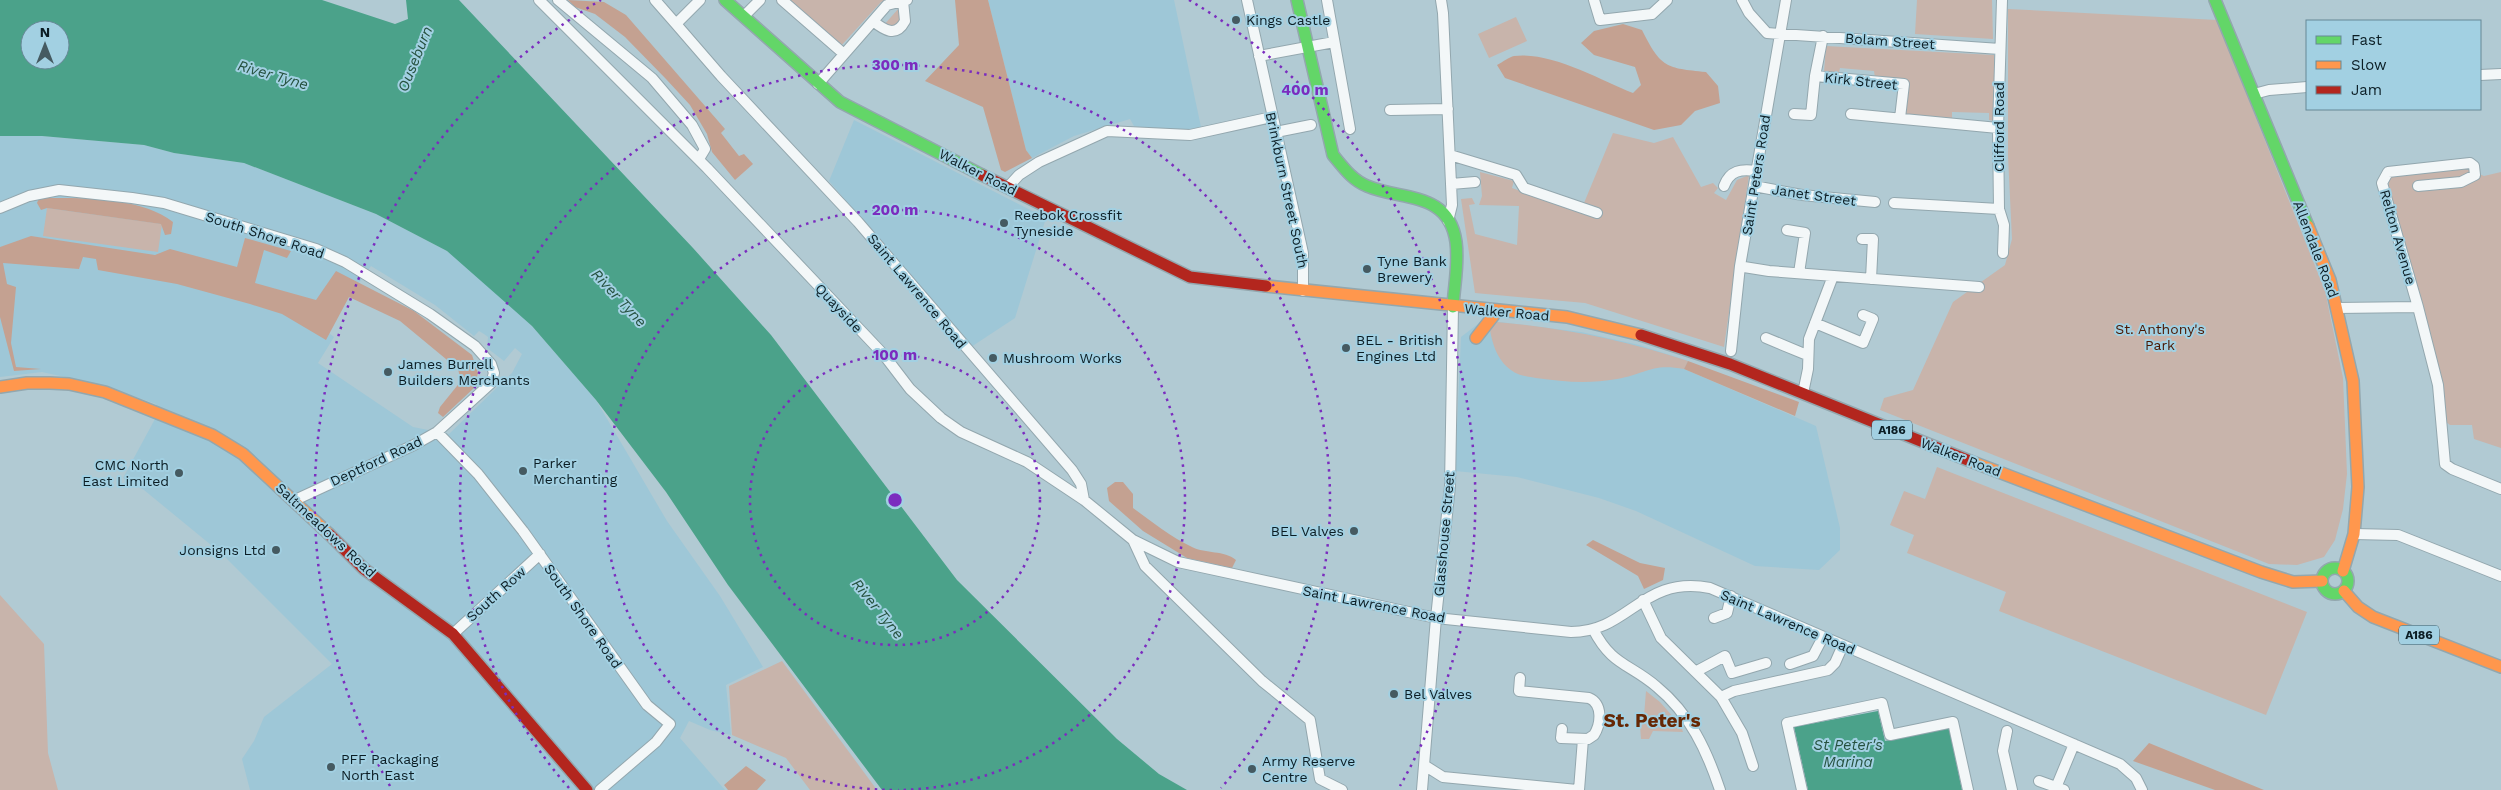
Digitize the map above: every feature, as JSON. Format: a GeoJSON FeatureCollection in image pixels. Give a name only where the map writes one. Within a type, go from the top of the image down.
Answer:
{"type":"FeatureCollection","features":[{"type":"Feature","properties":{"kind":"main road","name":"Walker Road"},"geometry":{"type":"LineString","coordinates":[[725,0],[840,102],[1140,254],[1190,277],[1304,291],[1568,317],[1610,325],[1665,340],[1803,393],[1955,456],[2261,572],[2293,582],[2322,581]]}},
{"type":"Feature","properties":{"kind":"main road"},"geometry":{"type":"LineString","coordinates":[[1297,0],[1309,46],[1329,143],[1334,155],[1344,170],[1368,186],[1421,198],[1431,203],[1448,221],[1455,242],[1453,306]]}},
{"type":"Feature","properties":{"kind":"main road","name":"Allendale Road"},"geometry":{"type":"LineString","coordinates":[[2215,0],[2330,280],[2337,308],[2353,381],[2358,502],[2354,534],[2343,571]]}},
{"type":"Feature","properties":{"kind":"main road"},"geometry":{"type":"LineString","coordinates":[[1476,338],[1497,311]]}},
{"type":"Feature","properties":{"kind":"main road","name":"Saltmeadows Road"},"geometry":{"type":"LineString","coordinates":[[0,387],[27,383],[69,384],[105,392],[212,435],[243,454],[295,500],[364,569],[452,634],[587,790]]}},
{"type":"Feature","properties":{"kind":"main road"},"geometry":{"type":"LineString","coordinates":[[2334,568],[2343,571],[2348,582],[2344,591],[2338,594],[2329,592],[2324,588],[2322,581],[2329,570],[2334,568]]}},
{"type":"Feature","properties":{"kind":"main road","name":"A186"},"geometry":{"type":"LineString","coordinates":[[2344,591],[2358,606],[2373,617],[2501,667]]}},
{"type":"Feature","properties":{"kind":"street","name":"Quayside"},"geometry":{"type":"LineString","coordinates":[[539,0],[699,159],[884,355],[910,389],[941,418],[968,435],[1026,462],[1084,500],[1133,540],[1178,562]]}},
{"type":"Feature","properties":{"kind":"street"},"geometry":{"type":"LineString","coordinates":[[558,0],[610,42],[657,85],[692,125],[704,145],[705,150],[699,159]]}},
{"type":"Feature","properties":{"kind":"street","name":"Saint Lawrence Road"},"geometry":{"type":"LineString","coordinates":[[655,0],[721,76],[858,222],[1072,470],[1080,484],[1084,500]]}},
{"type":"Feature","properties":{"kind":"street"},"geometry":{"type":"LineString","coordinates":[[676,24],[700,0]]}},
{"type":"Feature","properties":{"kind":"street"},"geometry":{"type":"LineString","coordinates":[[744,16],[760,0]]}},
{"type":"Feature","properties":{"kind":"street"},"geometry":{"type":"LineString","coordinates":[[782,0],[844,54]]}},
{"type":"Feature","properties":{"kind":"street","name":"Brinkburn Street South"},"geometry":{"type":"LineString","coordinates":[[1247,0],[1303,253],[1304,291]]}},
{"type":"Feature","properties":{"kind":"street"},"geometry":{"type":"LineString","coordinates":[[1327,0],[1350,129]]}},
{"type":"Feature","properties":{"kind":"street"},"geometry":{"type":"LineString","coordinates":[[1441,0],[1452,205],[1448,221]]}},
{"type":"Feature","properties":{"kind":"street"},"geometry":{"type":"LineString","coordinates":[[1594,0],[1600,20],[1652,14],[1667,0]]}},
{"type":"Feature","properties":{"kind":"street"},"geometry":{"type":"LineString","coordinates":[[1742,0],[1749,13],[1767,33],[1780,34]]}},
{"type":"Feature","properties":{"kind":"street","name":"Saint Peters Road"},"geometry":{"type":"LineString","coordinates":[[1731,351],[1740,266],[1786,0]]}},
{"type":"Feature","properties":{"kind":"street","name":"Clifford Road"},"geometry":{"type":"LineString","coordinates":[[2002,0],[1998,128],[1999,209],[2004,225],[2003,254]]}},
{"type":"Feature","properties":{"kind":"street"},"geometry":{"type":"LineString","coordinates":[[818,84],[844,54],[887,5],[905,1],[905,21],[897,30],[891,32],[883,30],[873,21]]}},
{"type":"Feature","properties":{"kind":"street","name":"Bolam Street"},"geometry":{"type":"LineString","coordinates":[[1780,34],[2000,49]]}},
{"type":"Feature","properties":{"kind":"street","name":"Kirk Street"},"geometry":{"type":"LineString","coordinates":[[1794,114],[1811,115],[1815,76],[1823,36]]}},
{"type":"Feature","properties":{"kind":"street"},"geometry":{"type":"LineString","coordinates":[[1260,56],[1334,42]]}},
{"type":"Feature","properties":{"kind":"street"},"geometry":{"type":"LineString","coordinates":[[2481,75],[2501,74]]}},
{"type":"Feature","properties":{"kind":"street","name":"Kirk Street"},"geometry":{"type":"LineString","coordinates":[[1815,76],[1904,84],[1900,118]]}},
{"type":"Feature","properties":{"kind":"street"},"geometry":{"type":"LineString","coordinates":[[2254,94],[2269,90],[2306,87]]}},
{"type":"Feature","properties":{"kind":"street"},"geometry":{"type":"LineString","coordinates":[[1390,110],[1448,109]]}},
{"type":"Feature","properties":{"kind":"street"},"geometry":{"type":"LineString","coordinates":[[1850,114],[1998,128]]}},
{"type":"Feature","properties":{"kind":"street"},"geometry":{"type":"LineString","coordinates":[[1008,187],[1019,175],[1039,162],[1107,131],[1190,135],[1272,117]]}},
{"type":"Feature","properties":{"kind":"street"},"geometry":{"type":"LineString","coordinates":[[1276,132],[1311,125]]}},
{"type":"Feature","properties":{"kind":"street"},"geometry":{"type":"LineString","coordinates":[[1450,155],[1516,175],[1524,188],[1597,213]]}},
{"type":"Feature","properties":{"kind":"street","name":"Relton Avenue"},"geometry":{"type":"LineString","coordinates":[[2418,186],[2461,182],[2475,175],[2474,166],[2470,163],[2388,172],[2382,183],[2418,307]]}},
{"type":"Feature","properties":{"kind":"street"},"geometry":{"type":"LineString","coordinates":[[1724,186],[1728,176],[1741,169],[1756,171]]}},
{"type":"Feature","properties":{"kind":"street"},"geometry":{"type":"LineString","coordinates":[[1451,184],[1475,182]]}},
{"type":"Feature","properties":{"kind":"street","name":"Janet Street"},"geometry":{"type":"LineString","coordinates":[[1754,186],[1802,195],[1875,202]]}},
{"type":"Feature","properties":{"kind":"street","name":"South Shore Road"},"geometry":{"type":"LineString","coordinates":[[0,208],[29,196],[59,190],[132,198],[164,203],[316,250],[345,262],[430,314],[474,346],[491,364],[494,374]]}},
{"type":"Feature","properties":{"kind":"street"},"geometry":{"type":"LineString","coordinates":[[1894,203],[1999,209]]}},
{"type":"Feature","properties":{"kind":"street"},"geometry":{"type":"LineString","coordinates":[[1787,230],[1805,233],[1799,273]]}},
{"type":"Feature","properties":{"kind":"street"},"geometry":{"type":"LineString","coordinates":[[1862,239],[1873,240],[1871,279]]}},
{"type":"Feature","properties":{"kind":"street"},"geometry":{"type":"LineString","coordinates":[[1744,267],[1979,287]]}},
{"type":"Feature","properties":{"kind":"street"},"geometry":{"type":"LineString","coordinates":[[1803,393],[1808,369],[1809,339],[1833,276]]}},
{"type":"Feature","properties":{"kind":"street","name":"Glasshouse Street"},"geometry":{"type":"LineString","coordinates":[[1422,790],[1436,618],[1450,486],[1453,306]]}},
{"type":"Feature","properties":{"kind":"street"},"geometry":{"type":"LineString","coordinates":[[2337,308],[2418,307],[2438,385],[2445,464],[2452,470],[2501,489]]}},
{"type":"Feature","properties":{"kind":"street"},"geometry":{"type":"LineString","coordinates":[[1815,324],[1863,342],[1873,319],[1863,315]]}},
{"type":"Feature","properties":{"kind":"street"},"geometry":{"type":"LineString","coordinates":[[1766,338],[1807,355]]}},
{"type":"Feature","properties":{"kind":"street","name":"Deptford Road"},"geometry":{"type":"LineString","coordinates":[[295,500],[414,445],[437,432],[491,382],[494,374]]}},
{"type":"Feature","properties":{"kind":"street","name":"South Shore Road"},"geometry":{"type":"LineString","coordinates":[[437,432],[478,474],[540,554],[624,676],[647,705],[670,724],[656,742],[600,790]]}},
{"type":"Feature","properties":{"kind":"street"},"geometry":{"type":"LineString","coordinates":[[2354,534],[2398,535],[2501,576]]}},
{"type":"Feature","properties":{"kind":"street"},"geometry":{"type":"LineString","coordinates":[[1133,540],[1146,566],[1262,681],[1310,720],[1320,780],[1342,790]]}},
{"type":"Feature","properties":{"kind":"street","name":"South Row"},"geometry":{"type":"LineString","coordinates":[[452,634],[540,554]]}},
{"type":"Feature","properties":{"kind":"street","name":"Saint Lawrence Road"},"geometry":{"type":"LineString","coordinates":[[1178,562],[1436,618],[1571,632],[1593,629],[1607,624],[1658,591],[1681,586],[1705,587],[1731,596],[2074,744],[2125,768],[2136,778],[2142,790]]}},
{"type":"Feature","properties":{"kind":"street"},"geometry":{"type":"LineString","coordinates":[[1714,618],[1727,614],[1731,596]]}},
{"type":"Feature","properties":{"kind":"street"},"geometry":{"type":"LineString","coordinates":[[1643,600],[1662,638],[1721,697],[1742,733],[1753,766]]}},
{"type":"Feature","properties":{"kind":"street"},"geometry":{"type":"LineString","coordinates":[[1593,629],[1609,655],[1656,686],[1681,711],[1702,743],[1717,789]]}},
{"type":"Feature","properties":{"kind":"street"},"geometry":{"type":"LineString","coordinates":[[1790,664],[1813,656],[1823,637]]}},
{"type":"Feature","properties":{"kind":"street"},"geometry":{"type":"LineString","coordinates":[[1721,697],[1734,691],[1828,670],[1835,664],[1843,645]]}},
{"type":"Feature","properties":{"kind":"street"},"geometry":{"type":"LineString","coordinates":[[1697,671],[1725,656],[1732,673],[1766,662]]}},
{"type":"Feature","properties":{"kind":"street"},"geometry":{"type":"LineString","coordinates":[[1520,678],[1519,695],[1593,700],[1599,710],[1596,732],[1591,738],[1583,740],[1561,738],[1562,729]]}},
{"type":"Feature","properties":{"kind":"street"},"geometry":{"type":"LineString","coordinates":[[1802,790],[1787,723],[1882,703],[1890,735],[1953,722],[1968,790]]}},
{"type":"Feature","properties":{"kind":"street"},"geometry":{"type":"LineString","coordinates":[[2007,731],[2003,751],[2012,790]]}},
{"type":"Feature","properties":{"kind":"street"},"geometry":{"type":"LineString","coordinates":[[1424,765],[1443,777],[1578,790],[1583,740]]}},
{"type":"Feature","properties":{"kind":"street"},"geometry":{"type":"LineString","coordinates":[[2039,781],[2058,789],[2074,744]]}},
{"type":"Feature","properties":{"kind":"shaded area"},"geometry":{"type":"Polygon","coordinates":[[[568,0],[604,2],[626,15],[725,129],[721,133],[739,156],[744,154],[753,164],[735,180],[712,152],[707,134],[690,105],[666,79],[625,37],[595,14],[575,7],[568,0]]]}},
{"type":"Feature","properties":{"kind":"shaded area"},"geometry":{"type":"Polygon","coordinates":[[[955,0],[988,0],[1026,150],[1032,158],[1005,172],[1001,170],[983,107],[925,81],[959,45],[955,0]]]}},
{"type":"Feature","properties":{"kind":"shaded area"},"geometry":{"type":"Polygon","coordinates":[[[988,0],[1174,0],[1201,127],[1172,132],[1134,126],[1130,119],[1074,136],[1032,158],[1026,150],[988,0]]]}},
{"type":"Feature","properties":{"kind":"shaded area"},"geometry":{"type":"Polygon","coordinates":[[[1623,24],[1642,30],[1654,52],[1666,64],[1682,69],[1706,72],[1718,86],[1720,103],[1695,111],[1681,125],[1654,130],[1505,78],[1497,65],[1514,56],[1544,58],[1575,68],[1633,93],[1641,85],[1635,67],[1594,55],[1581,43],[1594,31],[1623,24]]]}},
{"type":"Feature","properties":{"kind":"shaded area"},"geometry":{"type":"Polygon","coordinates":[[[854,120],[1046,218],[1015,318],[971,347],[829,181],[854,120]]]}},
{"type":"Feature","properties":{"kind":"shaded area"},"geometry":{"type":"Polygon","coordinates":[[[0,136],[42,136],[144,145],[174,153],[244,163],[376,214],[447,251],[478,276],[532,326],[596,400],[667,521],[720,596],[763,667],[726,685],[731,735],[710,730],[689,721],[680,738],[725,790],[250,790],[242,759],[254,741],[264,717],[332,664],[222,554],[144,490],[123,478],[155,419],[156,404],[102,385],[42,372],[0,377],[0,136]],[[371,266],[325,330],[334,337],[318,363],[413,427],[449,434],[512,373],[522,354],[515,348],[504,361],[487,348],[488,337],[479,331],[474,336],[435,305],[371,266]]]}},
{"type":"Feature","properties":{"kind":"shaded area"},"geometry":{"type":"Polygon","coordinates":[[[39,198],[109,200],[144,207],[173,222],[171,234],[165,235],[161,224],[47,208],[41,210],[37,203],[39,198]]]}},
{"type":"Feature","properties":{"kind":"shaded area"},"geometry":{"type":"Polygon","coordinates":[[[31,236],[155,255],[170,249],[237,267],[245,238],[291,251],[287,258],[264,250],[255,283],[316,300],[336,271],[414,311],[472,355],[478,373],[474,388],[443,417],[438,413],[440,407],[461,381],[458,369],[400,321],[349,297],[326,340],[282,314],[177,284],[98,270],[96,259],[83,257],[79,269],[3,263],[7,284],[16,287],[11,343],[16,367],[41,369],[14,371],[0,317],[0,247],[31,236]]]}},
{"type":"Feature","properties":{"kind":"shaded area"},"geometry":{"type":"Polygon","coordinates":[[[1483,320],[1581,332],[1639,345],[1688,361],[1684,369],[1816,426],[1840,528],[1840,550],[1819,570],[1755,566],[1636,511],[1599,498],[1517,477],[1455,471],[1461,337],[1483,320]]]}},
{"type":"Feature","properties":{"kind":"shaded area"},"geometry":{"type":"Polygon","coordinates":[[[1688,361],[1799,402],[1795,416],[1684,369],[1688,361]]]}},
{"type":"Feature","properties":{"kind":"shaded area"},"geometry":{"type":"Polygon","coordinates":[[[1115,482],[1123,482],[1133,494],[1133,508],[1147,519],[1192,547],[1231,557],[1236,560],[1232,568],[1187,558],[1143,531],[1109,501],[1107,488],[1115,482]]]}},
{"type":"Feature","properties":{"kind":"shaded area"},"geometry":{"type":"Polygon","coordinates":[[[1593,540],[1640,563],[1665,568],[1663,580],[1644,589],[1638,576],[1586,545],[1593,540]]]}},
{"type":"Feature","properties":{"kind":"shaded area"},"geometry":{"type":"Polygon","coordinates":[[[2149,743],[2264,790],[2215,790],[2133,761],[2149,743]]]}},
{"type":"Feature","properties":{"kind":"shaded area"},"geometry":{"type":"Polygon","coordinates":[[[746,766],[766,780],[757,790],[728,790],[724,785],[746,766]]]}},
{"type":"Feature","properties":{"kind":"green space"},"geometry":{"type":"Polygon","coordinates":[[[789,0],[889,0],[881,2],[840,47],[789,0]]]}},
{"type":"Feature","properties":{"kind":"green space"},"geometry":{"type":"Polygon","coordinates":[[[1917,0],[1992,0],[1993,39],[1915,34],[1917,0]]]}},
{"type":"Feature","properties":{"kind":"green space"},"geometry":{"type":"Polygon","coordinates":[[[899,8],[903,18],[894,29],[883,26],[899,8]]]}},
{"type":"Feature","properties":{"kind":"green space","name":"St. Anthony's Park"},"geometry":{"type":"Polygon","coordinates":[[[2008,9],[2217,20],[2325,291],[2343,378],[2347,474],[2343,509],[2335,540],[2324,557],[2297,565],[2269,564],[1880,410],[1884,398],[1913,390],[1953,302],[2005,265],[2012,239],[2008,156],[2008,9]]]}},
{"type":"Feature","properties":{"kind":"green space"},"geometry":{"type":"Polygon","coordinates":[[[1516,17],[1527,41],[1489,58],[1478,34],[1516,17]]]}},
{"type":"Feature","properties":{"kind":"green space"},"geometry":{"type":"Polygon","coordinates":[[[1826,46],[1994,55],[1995,121],[1989,120],[1989,113],[1952,112],[1952,118],[1903,114],[1905,82],[1875,78],[1874,71],[1840,68],[1839,72],[1824,72],[1826,46]]]}},
{"type":"Feature","properties":{"kind":"green space"},"geometry":{"type":"Polygon","coordinates":[[[1613,133],[1654,143],[1673,137],[1701,187],[1713,183],[1718,188],[1714,193],[1726,200],[1737,180],[1749,175],[1724,347],[1585,303],[1475,293],[1461,199],[1472,198],[1475,204],[1469,205],[1475,234],[1517,245],[1519,206],[1479,205],[1482,196],[1480,172],[1514,181],[1512,188],[1598,219],[1601,210],[1584,203],[1613,133]]]}},
{"type":"Feature","properties":{"kind":"green space"},"geometry":{"type":"Polygon","coordinates":[[[2464,168],[2484,176],[2501,172],[2501,448],[2474,439],[2472,425],[2450,425],[2446,422],[2414,277],[2388,186],[2390,177],[2464,168]]]}},
{"type":"Feature","properties":{"kind":"green space"},"geometry":{"type":"Polygon","coordinates":[[[47,208],[162,224],[158,252],[43,236],[47,208]]]}},
{"type":"Feature","properties":{"kind":"green space"},"geometry":{"type":"Polygon","coordinates":[[[1497,322],[1594,336],[1688,361],[1684,369],[1656,368],[1627,377],[1596,382],[1525,376],[1512,371],[1498,356],[1490,330],[1497,322]]]}},
{"type":"Feature","properties":{"kind":"green space"},"geometry":{"type":"Polygon","coordinates":[[[1937,467],[2307,612],[2266,715],[1999,611],[2006,592],[1907,553],[1914,535],[1890,525],[1904,491],[1925,499],[1937,467]]]}},
{"type":"Feature","properties":{"kind":"green space"},"geometry":{"type":"Polygon","coordinates":[[[0,595],[44,644],[48,753],[58,790],[0,790],[0,595]]]}},
{"type":"Feature","properties":{"kind":"green space"},"geometry":{"type":"Polygon","coordinates":[[[782,661],[877,790],[810,790],[786,758],[732,735],[729,686],[782,661]]]}},
{"type":"Feature","properties":{"kind":"green space"},"geometry":{"type":"Polygon","coordinates":[[[1646,691],[1660,702],[1675,719],[1651,721],[1644,716],[1646,691]]]}},
{"type":"Feature","properties":{"kind":"green space"},"geometry":{"type":"Polygon","coordinates":[[[1645,721],[1654,724],[1680,724],[1683,732],[1653,731],[1649,739],[1641,739],[1640,726],[1645,721]]]}},
{"type":"Feature","properties":{"kind":"water"},"geometry":{"type":"Polygon","coordinates":[[[0,0],[322,0],[395,24],[408,19],[406,0],[459,0],[693,248],[771,335],[957,580],[1117,739],[1159,774],[1187,790],[882,790],[728,585],[666,492],[596,400],[532,326],[447,251],[376,214],[244,163],[174,153],[144,145],[42,136],[0,136],[0,0]]]}},
{"type":"Feature","properties":{"kind":"water","name":"St Peter's Marina"},"geometry":{"type":"Polygon","coordinates":[[[1878,711],[1885,741],[1949,728],[1962,790],[1808,790],[1794,727],[1878,711]]]}},
{"type":"Feature","properties":{"kind":"traffic: fast"},"geometry":{"type":"LineString","coordinates":[[725,0],[840,102],[982,175]]}},
{"type":"Feature","properties":{"kind":"traffic: fast"},"geometry":{"type":"LineString","coordinates":[[1297,0],[1333,155],[1348,173],[1367,186],[1422,200],[1444,214],[1452,226],[1457,250],[1453,307]]}},
{"type":"Feature","properties":{"kind":"traffic: fast"},"geometry":{"type":"LineString","coordinates":[[2215,0],[2308,226]]}},
{"type":"Feature","properties":{"kind":"traffic: fast"},"geometry":{"type":"LineString","coordinates":[[2335,568],[2344,572],[2348,581],[2344,590],[2335,594],[2326,590],[2322,581],[2326,572],[2335,568]]}},
{"type":"Feature","properties":{"kind":"traffic: slow"},"geometry":{"type":"LineString","coordinates":[[2308,226],[2330,280],[2353,381],[2358,487],[2354,534],[2343,571]]}},
{"type":"Feature","properties":{"kind":"traffic: slow"},"geometry":{"type":"LineString","coordinates":[[1266,286],[1567,317],[1641,335]]}},
{"type":"Feature","properties":{"kind":"traffic: slow"},"geometry":{"type":"LineString","coordinates":[[1476,338],[1497,311]]}},
{"type":"Feature","properties":{"kind":"traffic: slow"},"geometry":{"type":"LineString","coordinates":[[0,387],[27,383],[50,383],[69,384],[105,392],[212,435],[243,454],[329,534]]}},
{"type":"Feature","properties":{"kind":"traffic: slow"},"geometry":{"type":"LineString","coordinates":[[1970,461],[2261,572],[2293,582],[2322,581]]}},
{"type":"Feature","properties":{"kind":"traffic: slow"},"geometry":{"type":"LineString","coordinates":[[2344,591],[2358,607],[2373,617],[2501,667]]}},
{"type":"Feature","properties":{"kind":"traffic: jam"},"geometry":{"type":"LineString","coordinates":[[982,175],[1190,277],[1266,286]]}},
{"type":"Feature","properties":{"kind":"traffic: jam"},"geometry":{"type":"LineString","coordinates":[[1641,335],[1730,364],[1970,461]]}},
{"type":"Feature","properties":{"kind":"traffic: jam"},"geometry":{"type":"LineString","coordinates":[[329,534],[364,569],[453,634],[587,790]]}},
{"type":"Feature","properties":{"kind":"place","name":"Kings Castle"},"geometry":{"type":"Point","coordinates":[1236,20]}},
{"type":"Feature","properties":{"kind":"place","name":"Reebok Crossfit Tyneside"},"geometry":{"type":"Point","coordinates":[1004,223]}},
{"type":"Feature","properties":{"kind":"place","name":"Tyne Bank Brewery"},"geometry":{"type":"Point","coordinates":[1367,269]}},
{"type":"Feature","properties":{"kind":"place","name":"BEL - British Engines Ltd"},"geometry":{"type":"Point","coordinates":[1346,348]}},
{"type":"Feature","properties":{"kind":"place","name":"Mushroom Works"},"geometry":{"type":"Point","coordinates":[993,358]}},
{"type":"Feature","properties":{"kind":"place","name":"James Burrell Builders Merchants"},"geometry":{"type":"Point","coordinates":[388,372]}},
{"type":"Feature","properties":{"kind":"place","name":"Parker Merchanting"},"geometry":{"type":"Point","coordinates":[523,471]}},
{"type":"Feature","properties":{"kind":"place","name":"CMC North East Limited"},"geometry":{"type":"Point","coordinates":[179,473]}},
{"type":"Feature","properties":{"kind":"place","name":"BEL Valves"},"geometry":{"type":"Point","coordinates":[1354,531]}},
{"type":"Feature","properties":{"kind":"place","name":"Jonsigns Ltd"},"geometry":{"type":"Point","coordinates":[276,550]}},
{"type":"Feature","properties":{"kind":"place","name":"Bel Valves"},"geometry":{"type":"Point","coordinates":[1394,694]}},
{"type":"Feature","properties":{"kind":"place","name":"PFF Packaging North East"},"geometry":{"type":"Point","coordinates":[331,767]}},
{"type":"Feature","properties":{"kind":"place","name":"Army Reserve Centre"},"geometry":{"type":"Point","coordinates":[1252,769]}},
{"type":"Feature","properties":{"kind":"district","name":"St. Peter's"},"geometry":{"type":"Point","coordinates":[1652,720]}},
{"type":"Feature","properties":{"kind":"water label","name":"Ouseburn"},"geometry":{"type":"Point","coordinates":[415,59]}},
{"type":"Feature","properties":{"kind":"water label","name":"River Tyne"},"geometry":{"type":"Point","coordinates":[273,75]}},
{"type":"Feature","properties":{"kind":"water label","name":"River Tyne"},"geometry":{"type":"Point","coordinates":[619,298]}},
{"type":"Feature","properties":{"kind":"water label","name":"River Tyne"},"geometry":{"type":"Point","coordinates":[878,609]}}]}
